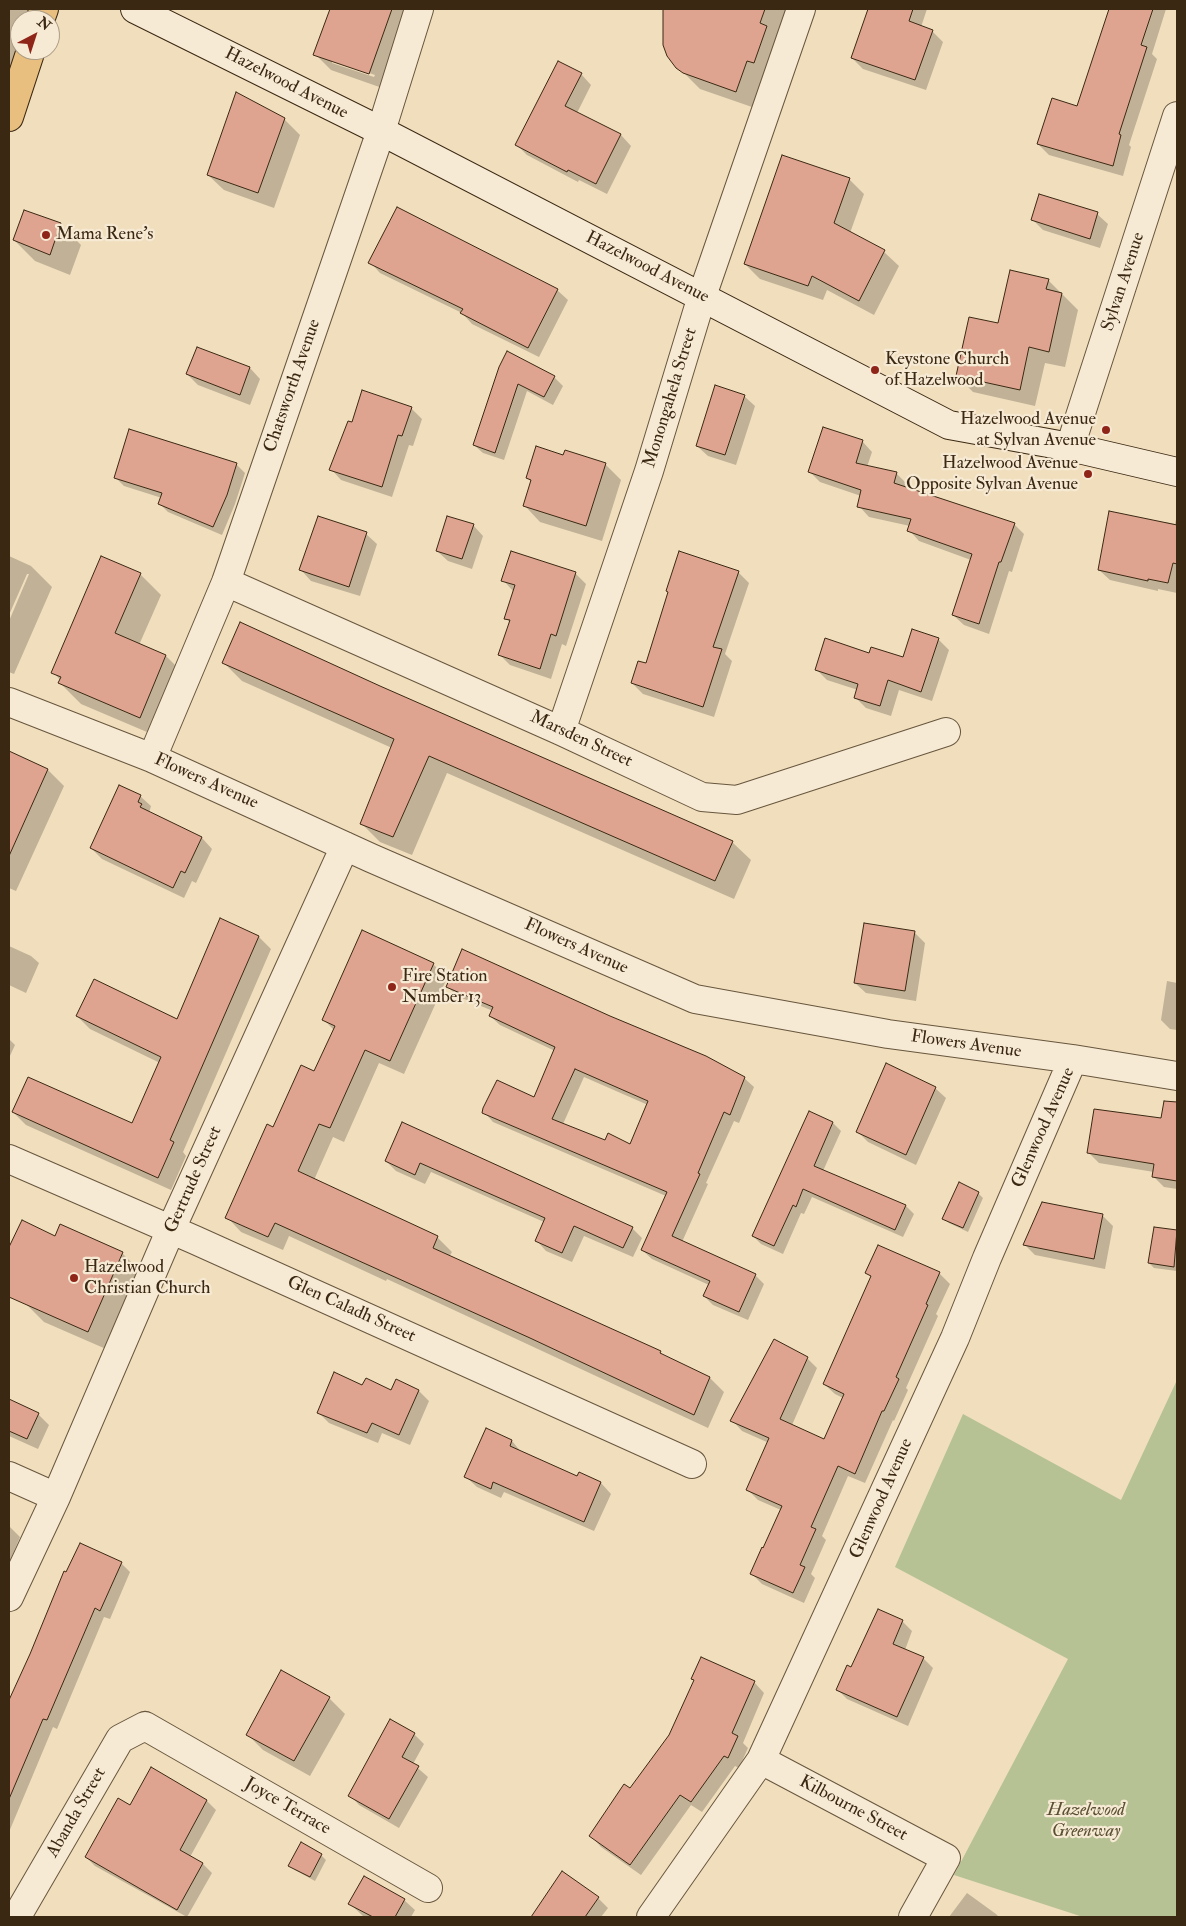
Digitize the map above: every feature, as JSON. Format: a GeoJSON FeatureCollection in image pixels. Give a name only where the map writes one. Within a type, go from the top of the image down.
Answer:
{"type":"FeatureCollection","features":[{"type":"Feature","properties":{"kind":"main road"},"geometry":{"type":"LineString","coordinates":[[9,116],[27,60]]}},
{"type":"Feature","properties":{"kind":"street","name":"Hazelwood Avenue"},"geometry":{"type":"LineString","coordinates":[[135,9],[381,131],[949,425],[1070,447],[1177,472]]}},
{"type":"Feature","properties":{"kind":"street","name":"Chatsworth Avenue"},"geometry":{"type":"LineString","coordinates":[[152,758],[226,582],[381,131],[419,9]]}},
{"type":"Feature","properties":{"kind":"street","name":"Monongahela Street"},"geometry":{"type":"LineString","coordinates":[[561,731],[649,471],[702,296],[801,9]]}},
{"type":"Feature","properties":{"kind":"street","name":"Sylvan Avenue"},"geometry":{"type":"LineString","coordinates":[[1070,447],[1177,116]]}},
{"type":"Feature","properties":{"kind":"street","name":"Marsden Street"},"geometry":{"type":"LineString","coordinates":[[226,582],[561,731],[702,797],[737,800],[946,732]]}},
{"type":"Feature","properties":{"kind":"street","name":"Flowers Avenue"},"geometry":{"type":"LineString","coordinates":[[9,702],[152,758],[345,846],[696,999],[888,1034],[1073,1059],[1177,1076]]}},
{"type":"Feature","properties":{"kind":"street","name":"Gertrude Street"},"geometry":{"type":"LineString","coordinates":[[9,1597],[56,1497],[171,1230],[345,846]]}},
{"type":"Feature","properties":{"kind":"street","name":"Glenwood Avenue"},"geometry":{"type":"LineString","coordinates":[[651,1917],[761,1760],[955,1338],[987,1258],[1073,1059]]}},
{"type":"Feature","properties":{"kind":"street","name":"Glen Caladh Street"},"geometry":{"type":"LineString","coordinates":[[9,1159],[692,1464]]}},
{"type":"Feature","properties":{"kind":"street"},"geometry":{"type":"LineString","coordinates":[[9,1476],[56,1497]]}},
{"type":"Feature","properties":{"kind":"street","name":"Joyce Terrace"},"geometry":{"type":"LineString","coordinates":[[145,1726],[428,1888]]}},
{"type":"Feature","properties":{"kind":"street","name":"Abanda Street"},"geometry":{"type":"LineString","coordinates":[[20,1911],[120,1739],[145,1726]]}},
{"type":"Feature","properties":{"kind":"street","name":"Kilbourne Street"},"geometry":{"type":"LineString","coordinates":[[761,1760],[946,1858],[914,1917]]}},
{"type":"Feature","properties":{"kind":"green space","name":"Hazelwood Greenway"},"geometry":{"type":"Polygon","coordinates":[[[1177,1380],[1177,1917],[1083,1917],[954,1875],[1068,1659],[895,1567],[963,1414],[1121,1500],[1177,1380]]]}},
{"type":"Feature","properties":{"kind":"building"},"geometry":{"type":"Polygon","coordinates":[[[330,9],[392,9],[369,74],[313,55],[330,9]]]}},
{"type":"Feature","properties":{"kind":"building"},"geometry":{"type":"Polygon","coordinates":[[[663,9],[765,9],[760,23],[767,26],[754,63],[747,61],[736,92],[683,73],[676,68],[667,56],[663,45],[663,9]]]}},
{"type":"Feature","properties":{"kind":"building"},"geometry":{"type":"Polygon","coordinates":[[[868,9],[913,9],[909,21],[933,30],[915,80],[851,58],[868,9]]]}},
{"type":"Feature","properties":{"kind":"building"},"geometry":{"type":"Polygon","coordinates":[[[1109,9],[1153,9],[1141,45],[1147,47],[1119,134],[1121,135],[1113,166],[1037,144],[1052,98],[1077,106],[1109,9]]]}},
{"type":"Feature","properties":{"kind":"building"},"geometry":{"type":"Polygon","coordinates":[[[558,61],[582,73],[565,106],[621,134],[596,184],[568,170],[567,172],[515,145],[558,61]]]}},
{"type":"Feature","properties":{"kind":"building"},"geometry":{"type":"Polygon","coordinates":[[[236,92],[285,118],[258,193],[207,175],[236,92]]]}},
{"type":"Feature","properties":{"kind":"building"},"geometry":{"type":"Polygon","coordinates":[[[782,155],[850,178],[834,223],[885,250],[859,301],[812,276],[808,286],[744,264],[782,155]]]}},
{"type":"Feature","properties":{"kind":"building"},"geometry":{"type":"Polygon","coordinates":[[[1039,194],[1098,212],[1090,239],[1031,220],[1039,194]]]}},
{"type":"Feature","properties":{"kind":"building"},"geometry":{"type":"Polygon","coordinates":[[[397,207],[558,289],[528,348],[460,313],[463,309],[368,263],[397,207]]]}},
{"type":"Feature","properties":{"kind":"building","name":"Mama Rene's"},"geometry":{"type":"Polygon","coordinates":[[[24,210],[61,223],[50,255],[13,240],[24,210]]]}},
{"type":"Feature","properties":{"kind":"building"},"geometry":{"type":"Polygon","coordinates":[[[1010,270],[1049,279],[1046,289],[1062,293],[1049,352],[1029,347],[1020,390],[956,376],[969,317],[998,323],[1010,270]]]}},
{"type":"Feature","properties":{"kind":"building"},"geometry":{"type":"Polygon","coordinates":[[[197,347],[250,367],[240,395],[186,374],[197,347]]]}},
{"type":"Feature","properties":{"kind":"building"},"geometry":{"type":"Polygon","coordinates":[[[507,351],[555,376],[544,397],[518,384],[495,453],[473,445],[499,367],[507,351]]]}},
{"type":"Feature","properties":{"kind":"building"},"geometry":{"type":"Polygon","coordinates":[[[715,385],[745,395],[725,455],[696,446],[715,385]]]}},
{"type":"Feature","properties":{"kind":"building"},"geometry":{"type":"Polygon","coordinates":[[[362,390],[412,407],[402,436],[398,435],[382,487],[329,470],[348,421],[352,422],[362,390]]]}},
{"type":"Feature","properties":{"kind":"building"},"geometry":{"type":"Polygon","coordinates":[[[823,427],[863,440],[856,463],[897,472],[894,483],[1015,523],[1001,562],[999,562],[979,624],[952,615],[972,554],[907,531],[911,519],[857,507],[861,490],[808,472],[823,427]]]}},
{"type":"Feature","properties":{"kind":"building"},"geometry":{"type":"Polygon","coordinates":[[[129,429],[237,463],[227,495],[213,527],[158,504],[162,493],[114,478],[129,429]]]}},
{"type":"Feature","properties":{"kind":"building"},"geometry":{"type":"Polygon","coordinates":[[[536,446],[563,455],[565,450],[606,463],[586,526],[523,506],[531,480],[526,478],[536,446]]]}},
{"type":"Feature","properties":{"kind":"building"},"geometry":{"type":"Polygon","coordinates":[[[1109,511],[1177,525],[1177,564],[1173,563],[1168,583],[1148,579],[1148,581],[1098,570],[1109,511]]]}},
{"type":"Feature","properties":{"kind":"building"},"geometry":{"type":"Polygon","coordinates":[[[318,516],[367,532],[349,587],[299,570],[318,516]]]}},
{"type":"Feature","properties":{"kind":"building"},"geometry":{"type":"Polygon","coordinates":[[[447,516],[474,524],[462,559],[436,551],[447,516]]]}},
{"type":"Feature","properties":{"kind":"building"},"geometry":{"type":"Polygon","coordinates":[[[511,551],[576,572],[556,636],[551,634],[540,669],[498,655],[510,620],[504,619],[515,585],[501,581],[511,551]]]}},
{"type":"Feature","properties":{"kind":"building"},"geometry":{"type":"Polygon","coordinates":[[[679,551],[739,571],[713,647],[722,649],[703,707],[631,683],[638,661],[646,663],[679,551]]]}},
{"type":"Feature","properties":{"kind":"building"},"geometry":{"type":"Polygon","coordinates":[[[101,556],[141,573],[115,633],[166,655],[140,718],[58,683],[61,677],[51,673],[101,556]]]}},
{"type":"Feature","properties":{"kind":"building"},"geometry":{"type":"Polygon","coordinates":[[[240,622],[380,686],[733,841],[715,881],[429,756],[393,837],[360,824],[394,739],[222,663],[240,622]]]}},
{"type":"Feature","properties":{"kind":"building"},"geometry":{"type":"Polygon","coordinates":[[[912,629],[939,638],[921,692],[888,680],[880,706],[854,698],[858,684],[815,670],[825,638],[869,653],[871,647],[903,657],[912,629]]]}},
{"type":"Feature","properties":{"kind":"building"},"geometry":{"type":"Polygon","coordinates":[[[9,751],[48,769],[9,856],[9,751]]]}},
{"type":"Feature","properties":{"kind":"building"},"geometry":{"type":"Polygon","coordinates":[[[119,785],[141,795],[138,802],[142,804],[140,807],[202,837],[185,873],[181,871],[173,888],[90,848],[119,785]]]}},
{"type":"Feature","properties":{"kind":"building"},"geometry":{"type":"Polygon","coordinates":[[[220,918],[259,936],[170,1140],[174,1142],[158,1178],[12,1112],[28,1077],[132,1123],[161,1057],[76,1016],[94,979],[177,1019],[220,918]]]}},
{"type":"Feature","properties":{"kind":"building"},"geometry":{"type":"Polygon","coordinates":[[[864,923],[915,931],[905,991],[854,983],[864,923]]]}},
{"type":"Feature","properties":{"kind":"building"},"geometry":{"type":"Polygon","coordinates":[[[362,930],[434,963],[390,1061],[365,1050],[330,1128],[319,1124],[298,1171],[438,1236],[433,1248],[661,1351],[660,1353],[710,1377],[694,1415],[530,1338],[275,1223],[268,1237],[225,1218],[267,1124],[273,1127],[301,1065],[314,1071],[335,1026],[322,1020],[362,930]]]}},
{"type":"Feature","properties":{"kind":"building"},"geometry":{"type":"Polygon","coordinates":[[[462,949],[610,1016],[706,1056],[745,1077],[730,1115],[724,1112],[698,1173],[700,1174],[672,1236],[756,1274],[739,1312],[703,1296],[710,1281],[641,1250],[667,1192],[482,1113],[497,1080],[534,1097],[555,1047],[489,1016],[493,1007],[446,987],[462,949]],[[575,1069],[552,1119],[605,1140],[608,1133],[630,1144],[648,1101],[575,1069]]]}},
{"type":"Feature","properties":{"kind":"building"},"geometry":{"type":"Polygon","coordinates":[[[886,1063],[936,1087],[906,1155],[856,1132],[886,1063]]]}},
{"type":"Feature","properties":{"kind":"building"},"geometry":{"type":"Polygon","coordinates":[[[1164,1101],[1177,1102],[1177,1181],[1152,1177],[1154,1164],[1087,1153],[1094,1109],[1161,1118],[1164,1101]]]}},
{"type":"Feature","properties":{"kind":"building"},"geometry":{"type":"Polygon","coordinates":[[[809,1111],[833,1122],[814,1166],[906,1205],[895,1230],[803,1189],[796,1207],[793,1205],[774,1246],[752,1236],[809,1111]]]}},
{"type":"Feature","properties":{"kind":"building"},"geometry":{"type":"Polygon","coordinates":[[[402,1122],[633,1227],[623,1248],[574,1226],[562,1253],[535,1241],[545,1218],[420,1163],[415,1175],[385,1161],[402,1122]]]}},
{"type":"Feature","properties":{"kind":"building"},"geometry":{"type":"Polygon","coordinates":[[[959,1182],[979,1192],[963,1228],[942,1219],[959,1182]]]}},
{"type":"Feature","properties":{"kind":"building"},"geometry":{"type":"Polygon","coordinates":[[[1042,1202],[1103,1214],[1094,1259],[1023,1245],[1042,1202]]]}},
{"type":"Feature","properties":{"kind":"building","name":"Hazelwood Christian Church"},"geometry":{"type":"Polygon","coordinates":[[[22,1220],[55,1236],[60,1224],[123,1252],[88,1332],[9,1297],[9,1247],[22,1220]]]}},
{"type":"Feature","properties":{"kind":"building"},"geometry":{"type":"Polygon","coordinates":[[[1154,1227],[1177,1230],[1174,1267],[1148,1263],[1154,1227]]]}},
{"type":"Feature","properties":{"kind":"building"},"geometry":{"type":"Polygon","coordinates":[[[878,1245],[940,1272],[926,1304],[928,1305],[896,1377],[899,1379],[884,1411],[882,1411],[855,1474],[838,1466],[811,1527],[816,1529],[800,1565],[805,1567],[793,1593],[750,1574],[782,1506],[746,1490],[769,1438],[730,1421],[774,1339],[808,1357],[780,1419],[824,1439],[844,1394],[823,1384],[871,1276],[865,1273],[878,1245]]]}},
{"type":"Feature","properties":{"kind":"building"},"geometry":{"type":"Polygon","coordinates":[[[334,1372],[362,1385],[366,1378],[391,1390],[396,1379],[419,1390],[399,1435],[372,1423],[367,1433],[317,1413],[334,1372]]]}},
{"type":"Feature","properties":{"kind":"building"},"geometry":{"type":"Polygon","coordinates":[[[9,1399],[39,1413],[27,1439],[9,1431],[9,1399]]]}},
{"type":"Feature","properties":{"kind":"building"},"geometry":{"type":"Polygon","coordinates":[[[486,1428],[512,1440],[510,1446],[577,1476],[579,1472],[601,1482],[584,1522],[493,1482],[491,1489],[464,1477],[486,1428]]]}},
{"type":"Feature","properties":{"kind":"building"},"geometry":{"type":"Polygon","coordinates":[[[80,1543],[122,1562],[100,1611],[95,1608],[47,1720],[43,1719],[9,1799],[9,1700],[64,1571],[66,1572],[80,1543]]]}},
{"type":"Feature","properties":{"kind":"building"},"geometry":{"type":"Polygon","coordinates":[[[878,1609],[903,1620],[893,1644],[924,1657],[897,1717],[836,1690],[847,1665],[851,1667],[878,1609]]]}},
{"type":"Feature","properties":{"kind":"building"},"geometry":{"type":"Polygon","coordinates":[[[701,1657],[755,1681],[732,1733],[738,1736],[728,1758],[724,1756],[691,1802],[680,1795],[630,1865],[589,1836],[624,1784],[630,1788],[669,1735],[694,1680],[691,1679],[701,1657]]]}},
{"type":"Feature","properties":{"kind":"building"},"geometry":{"type":"Polygon","coordinates":[[[281,1670],[330,1697],[294,1761],[246,1735],[281,1670]]]}},
{"type":"Feature","properties":{"kind":"building"},"geometry":{"type":"Polygon","coordinates":[[[390,1719],[415,1733],[402,1757],[419,1766],[389,1819],[348,1796],[390,1719]]]}},
{"type":"Feature","properties":{"kind":"building"},"geometry":{"type":"Polygon","coordinates":[[[151,1767],[207,1800],[180,1850],[203,1863],[177,1910],[85,1857],[118,1798],[130,1805],[151,1767]]]}},
{"type":"Feature","properties":{"kind":"building"},"geometry":{"type":"Polygon","coordinates":[[[301,1842],[322,1854],[310,1877],[288,1866],[301,1842]]]}},
{"type":"Feature","properties":{"kind":"building"},"geometry":{"type":"Polygon","coordinates":[[[562,1871],[599,1897],[585,1917],[531,1917],[562,1871]]]}},
{"type":"Feature","properties":{"kind":"building"},"geometry":{"type":"Polygon","coordinates":[[[364,1876],[405,1899],[395,1917],[373,1917],[348,1904],[364,1876]]]}},
{"type":"Feature","properties":{"kind":"place","name":"Mama Rene's"},"geometry":{"type":"Point","coordinates":[46,235]}},
{"type":"Feature","properties":{"kind":"place","name":"Keystone Church of Hazelwood"},"geometry":{"type":"Point","coordinates":[875,370]}},
{"type":"Feature","properties":{"kind":"place","name":"Hazelwood Avenue at Sylvan Avenue"},"geometry":{"type":"Point","coordinates":[1106,430]}},
{"type":"Feature","properties":{"kind":"place","name":"Hazelwood Avenue Opposite Sylvan Avenue"},"geometry":{"type":"Point","coordinates":[1088,474]}},
{"type":"Feature","properties":{"kind":"place","name":"Fire Station Number 13"},"geometry":{"type":"Point","coordinates":[392,987]}},
{"type":"Feature","properties":{"kind":"place","name":"Hazelwood Christian Church"},"geometry":{"type":"Point","coordinates":[74,1278]}}]}
